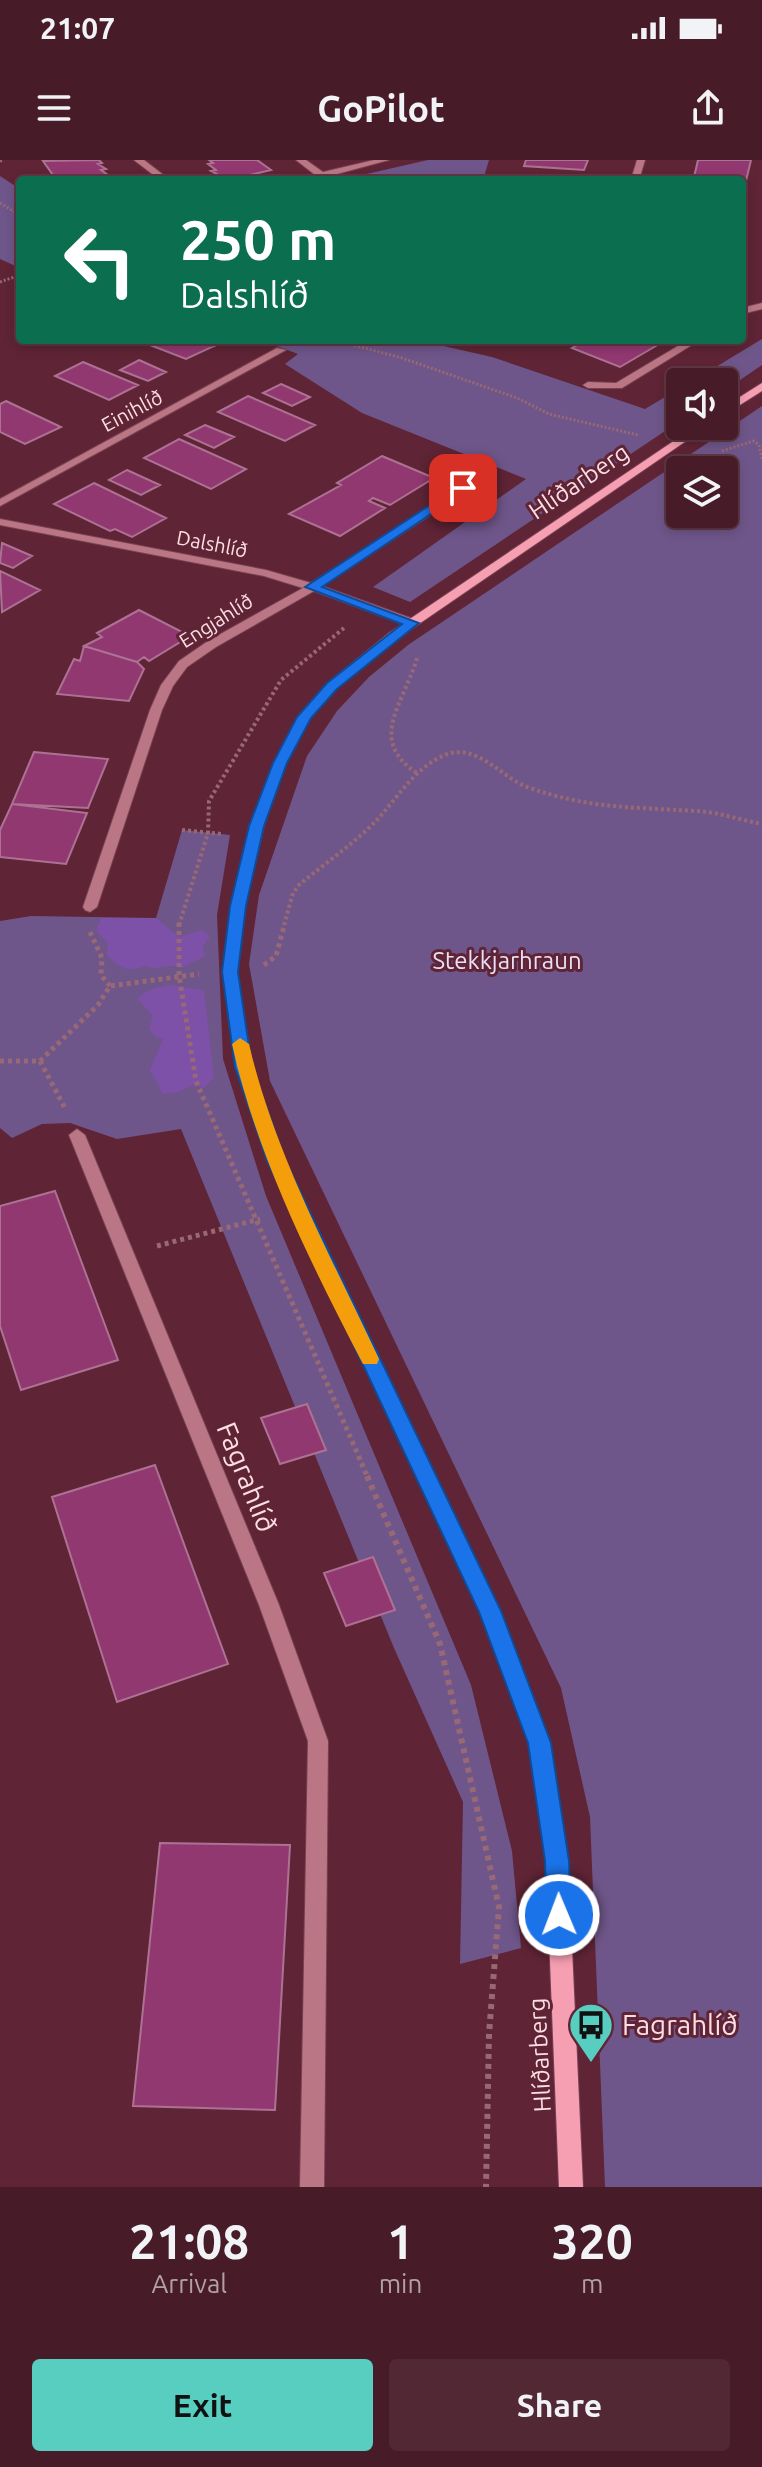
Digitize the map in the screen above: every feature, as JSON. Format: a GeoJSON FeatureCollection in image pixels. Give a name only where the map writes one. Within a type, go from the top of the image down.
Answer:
{"type":"FeatureCollection","features":[{"type":"Feature","properties":{"kind":"street"},"geometry":{"type":"LineString","coordinates":[[138,160],[160,176]]}},
{"type":"Feature","properties":{"kind":"street"},"geometry":{"type":"LineString","coordinates":[[300,160],[322,175]]}},
{"type":"Feature","properties":{"kind":"street"},"geometry":{"type":"LineString","coordinates":[[317,176],[385,160]]}},
{"type":"Feature","properties":{"kind":"street"},"geometry":{"type":"LineString","coordinates":[[588,385],[618,386],[688,344]]}},
{"type":"Feature","properties":{"kind":"street","name":"Einihlíð"},"geometry":{"type":"LineString","coordinates":[[0,503],[281,350]]}},
{"type":"Feature","properties":{"kind":"street"},"geometry":{"type":"LineString","coordinates":[[738,402],[762,386]]}},
{"type":"Feature","properties":{"kind":"street","name":"Hlíðarberg"},"geometry":{"type":"LineString","coordinates":[[571,2187],[557,1861],[540,1743],[490,1611],[299,1209],[259,1116],[244,1067],[230,972],[238,906],[257,826],[280,763],[304,717],[332,686],[393,636],[683,440]]}},
{"type":"Feature","properties":{"kind":"street","name":"Engjahlíð"},"geometry":{"type":"LineString","coordinates":[[90,907],[167,685],[183,664],[312,587],[489,472]]}},
{"type":"Feature","properties":{"kind":"street","name":"Dalshlíð"},"geometry":{"type":"LineString","coordinates":[[0,522],[266,573],[412,623]]}},
{"type":"Feature","properties":{"kind":"street","name":"Fagrahlíð"},"geometry":{"type":"LineString","coordinates":[[77,1135],[269,1605],[318,1741],[312,2187]]}},
{"type":"Feature","properties":{"kind":"path"},"geometry":{"type":"LineString","coordinates":[[350,344],[416,362],[517,398],[549,414],[674,446]]}},
{"type":"Feature","properties":{"kind":"path"},"geometry":{"type":"LineString","coordinates":[[371,609],[281,680],[209,801],[208,833],[179,923],[179,975],[196,1081],[440,1644],[499,1907],[489,2034],[486,2187]]}},
{"type":"Feature","properties":{"kind":"path"},"geometry":{"type":"LineString","coordinates":[[393,636],[417,655],[415,673],[393,717],[389,745],[399,763],[418,774]]}},
{"type":"Feature","properties":{"kind":"path"},"geometry":{"type":"LineString","coordinates":[[0,1061],[40,1061],[98,1005],[110,986],[179,975],[256,968],[276,956],[293,893],[299,885],[373,824],[418,774],[442,756],[463,752],[480,757],[517,783],[568,801],[619,809],[699,811],[762,824]]}},
{"type":"Feature","properties":{"kind":"path"},"geometry":{"type":"LineString","coordinates":[[90,907],[91,940],[102,958],[101,975],[110,986]]}},
{"type":"Feature","properties":{"kind":"path"},"geometry":{"type":"LineString","coordinates":[[40,1061],[77,1135]]}},
{"type":"Feature","properties":{"kind":"path"},"geometry":{"type":"LineString","coordinates":[[125,1255],[299,1209]]}},
{"type":"Feature","properties":{"kind":"green space"},"geometry":{"type":"Polygon","coordinates":[[[428,160],[489,160],[484,176],[358,176],[428,160]]]}},
{"type":"Feature","properties":{"kind":"green space"},"geometry":{"type":"Polygon","coordinates":[[[0,176],[16,186],[16,266],[0,259],[0,176]]]}},
{"type":"Feature","properties":{"kind":"green space"},"geometry":{"type":"Polygon","coordinates":[[[762,339],[762,365],[738,381],[738,368],[714,368],[762,339]]]}},
{"type":"Feature","properties":{"kind":"green space"},"geometry":{"type":"Polygon","coordinates":[[[272,344],[435,344],[492,357],[645,409],[666,396],[666,430],[410,602],[373,587],[526,479],[362,413],[285,364],[298,354],[272,344]]]}},
{"type":"Feature","properties":{"kind":"green space","name":"Stekkjarhraun"},"geometry":{"type":"Polygon","coordinates":[[[762,406],[762,2187],[605,2187],[590,1817],[561,1688],[270,1081],[249,964],[259,895],[307,756],[337,711],[369,677],[408,645],[666,471],[666,528],[738,528],[738,456],[688,456],[712,440],[738,440],[738,422],[762,406]]]}},
{"type":"Feature","properties":{"kind":"green space"},"geometry":{"type":"Polygon","coordinates":[[[182,830],[230,835],[217,915],[223,1059],[266,1196],[471,1685],[512,1851],[521,1948],[460,1964],[463,1802],[394,1648],[181,1129],[117,1139],[70,1123],[42,1124],[12,1138],[0,1128],[0,921],[31,916],[156,918],[182,830]]]}},
{"type":"Feature","properties":{"kind":"shaded area"},"geometry":{"type":"Polygon","coordinates":[[[101,918],[156,918],[179,937],[202,930],[210,936],[203,947],[205,956],[182,968],[124,968],[107,955],[108,943],[96,931],[101,918]]]}},
{"type":"Feature","properties":{"kind":"shaded area"},"geometry":{"type":"Polygon","coordinates":[[[169,985],[204,990],[214,1077],[204,1088],[192,1085],[179,1092],[163,1094],[150,1070],[163,1039],[154,1036],[149,1028],[153,1016],[137,998],[151,989],[169,985]]]}},
{"type":"Feature","properties":{"kind":"building"},"geometry":{"type":"Polygon","coordinates":[[[99,160],[102,163],[98,164],[106,169],[101,170],[108,175],[53,175],[43,161],[99,160]]]}},
{"type":"Feature","properties":{"kind":"building"},"geometry":{"type":"Polygon","coordinates":[[[209,160],[257,160],[271,170],[245,176],[220,176],[211,171],[216,170],[208,164],[213,163],[209,160]]]}},
{"type":"Feature","properties":{"kind":"building"},"geometry":{"type":"Polygon","coordinates":[[[526,160],[588,160],[584,170],[524,166],[526,160]]]}},
{"type":"Feature","properties":{"kind":"building"},"geometry":{"type":"Polygon","coordinates":[[[698,160],[751,160],[746,181],[746,176],[694,176],[698,160]]]}},
{"type":"Feature","properties":{"kind":"building"},"geometry":{"type":"Polygon","coordinates":[[[147,344],[214,346],[186,359],[147,344]]]}},
{"type":"Feature","properties":{"kind":"building"},"geometry":{"type":"Polygon","coordinates":[[[579,344],[659,344],[620,367],[572,348],[579,344]]]}},
{"type":"Feature","properties":{"kind":"building"},"geometry":{"type":"Polygon","coordinates":[[[139,360],[166,372],[148,381],[120,370],[139,360]]]}},
{"type":"Feature","properties":{"kind":"building"},"geometry":{"type":"Polygon","coordinates":[[[83,362],[138,385],[109,400],[55,376],[83,362]]]}},
{"type":"Feature","properties":{"kind":"building"},"geometry":{"type":"Polygon","coordinates":[[[281,384],[310,397],[292,406],[263,393],[281,384]]]}},
{"type":"Feature","properties":{"kind":"building"},"geometry":{"type":"Polygon","coordinates":[[[248,396],[315,425],[285,441],[218,412],[248,396]]]}},
{"type":"Feature","properties":{"kind":"building"},"geometry":{"type":"Polygon","coordinates":[[[6,401],[61,427],[25,444],[0,432],[0,404],[6,401]]]}},
{"type":"Feature","properties":{"kind":"building"},"geometry":{"type":"Polygon","coordinates":[[[205,425],[234,437],[214,448],[185,435],[205,425]]]}},
{"type":"Feature","properties":{"kind":"building"},"geometry":{"type":"Polygon","coordinates":[[[179,439],[246,469],[211,489],[144,458],[179,439]]]}},
{"type":"Feature","properties":{"kind":"building"},"geometry":{"type":"Polygon","coordinates":[[[382,456],[434,478],[390,505],[373,498],[369,501],[385,508],[340,536],[289,514],[341,485],[337,483],[382,456]]]}},
{"type":"Feature","properties":{"kind":"building"},"geometry":{"type":"Polygon","coordinates":[[[127,470],[160,485],[141,495],[109,480],[127,470]]]}},
{"type":"Feature","properties":{"kind":"building"},"geometry":{"type":"Polygon","coordinates":[[[94,483],[166,518],[132,537],[115,529],[110,531],[54,504],[94,483]]]}},
{"type":"Feature","properties":{"kind":"building"},"geometry":{"type":"Polygon","coordinates":[[[2,543],[32,556],[13,568],[0,563],[2,543]]]}},
{"type":"Feature","properties":{"kind":"building"},"geometry":{"type":"Polygon","coordinates":[[[0,571],[40,590],[2,612],[0,571]]]}},
{"type":"Feature","properties":{"kind":"building"},"geometry":{"type":"Polygon","coordinates":[[[139,610],[190,636],[149,661],[144,657],[137,662],[84,646],[102,637],[97,633],[139,610]]]}},
{"type":"Feature","properties":{"kind":"building"},"geometry":{"type":"Polygon","coordinates":[[[84,646],[137,662],[144,669],[129,701],[57,694],[74,659],[80,661],[84,646]]]}},
{"type":"Feature","properties":{"kind":"building"},"geometry":{"type":"Polygon","coordinates":[[[34,752],[108,759],[88,808],[12,804],[34,752]]]}},
{"type":"Feature","properties":{"kind":"building"},"geometry":{"type":"Polygon","coordinates":[[[12,804],[87,813],[66,864],[0,857],[0,830],[12,804]]]}},
{"type":"Feature","properties":{"kind":"building"},"geometry":{"type":"Polygon","coordinates":[[[55,1191],[118,1360],[21,1390],[0,1326],[0,1206],[55,1191]]]}},
{"type":"Feature","properties":{"kind":"building"},"geometry":{"type":"Polygon","coordinates":[[[307,1404],[326,1450],[280,1464],[261,1418],[307,1404]]]}},
{"type":"Feature","properties":{"kind":"building"},"geometry":{"type":"Polygon","coordinates":[[[155,1465],[228,1664],[117,1702],[52,1497],[155,1465]]]}},
{"type":"Feature","properties":{"kind":"building"},"geometry":{"type":"Polygon","coordinates":[[[373,1557],[395,1610],[346,1626],[324,1573],[373,1557]]]}},
{"type":"Feature","properties":{"kind":"building"},"geometry":{"type":"Polygon","coordinates":[[[160,1843],[290,1845],[275,2110],[133,2106],[160,1843]]]}},
{"type":"Feature","properties":{"kind":"slow traffic"},"geometry":{"type":"LineString","coordinates":[[240,1044],[251,1091],[276,1160],[370,1359]]}},
{"type":"Feature","properties":{"kind":"place","name":"Fagrahlíð"},"geometry":{"type":"Point","coordinates":[591,2064]}},
{"type":"Feature","properties":{"kind":"route"},"geometry":{"type":"LineString","coordinates":[[463,488],[312,587],[412,623],[332,686],[304,717],[280,763],[257,826],[238,906],[230,972],[244,1067],[276,1160],[490,1611],[540,1743],[557,1861],[559,1915]]}}]}
